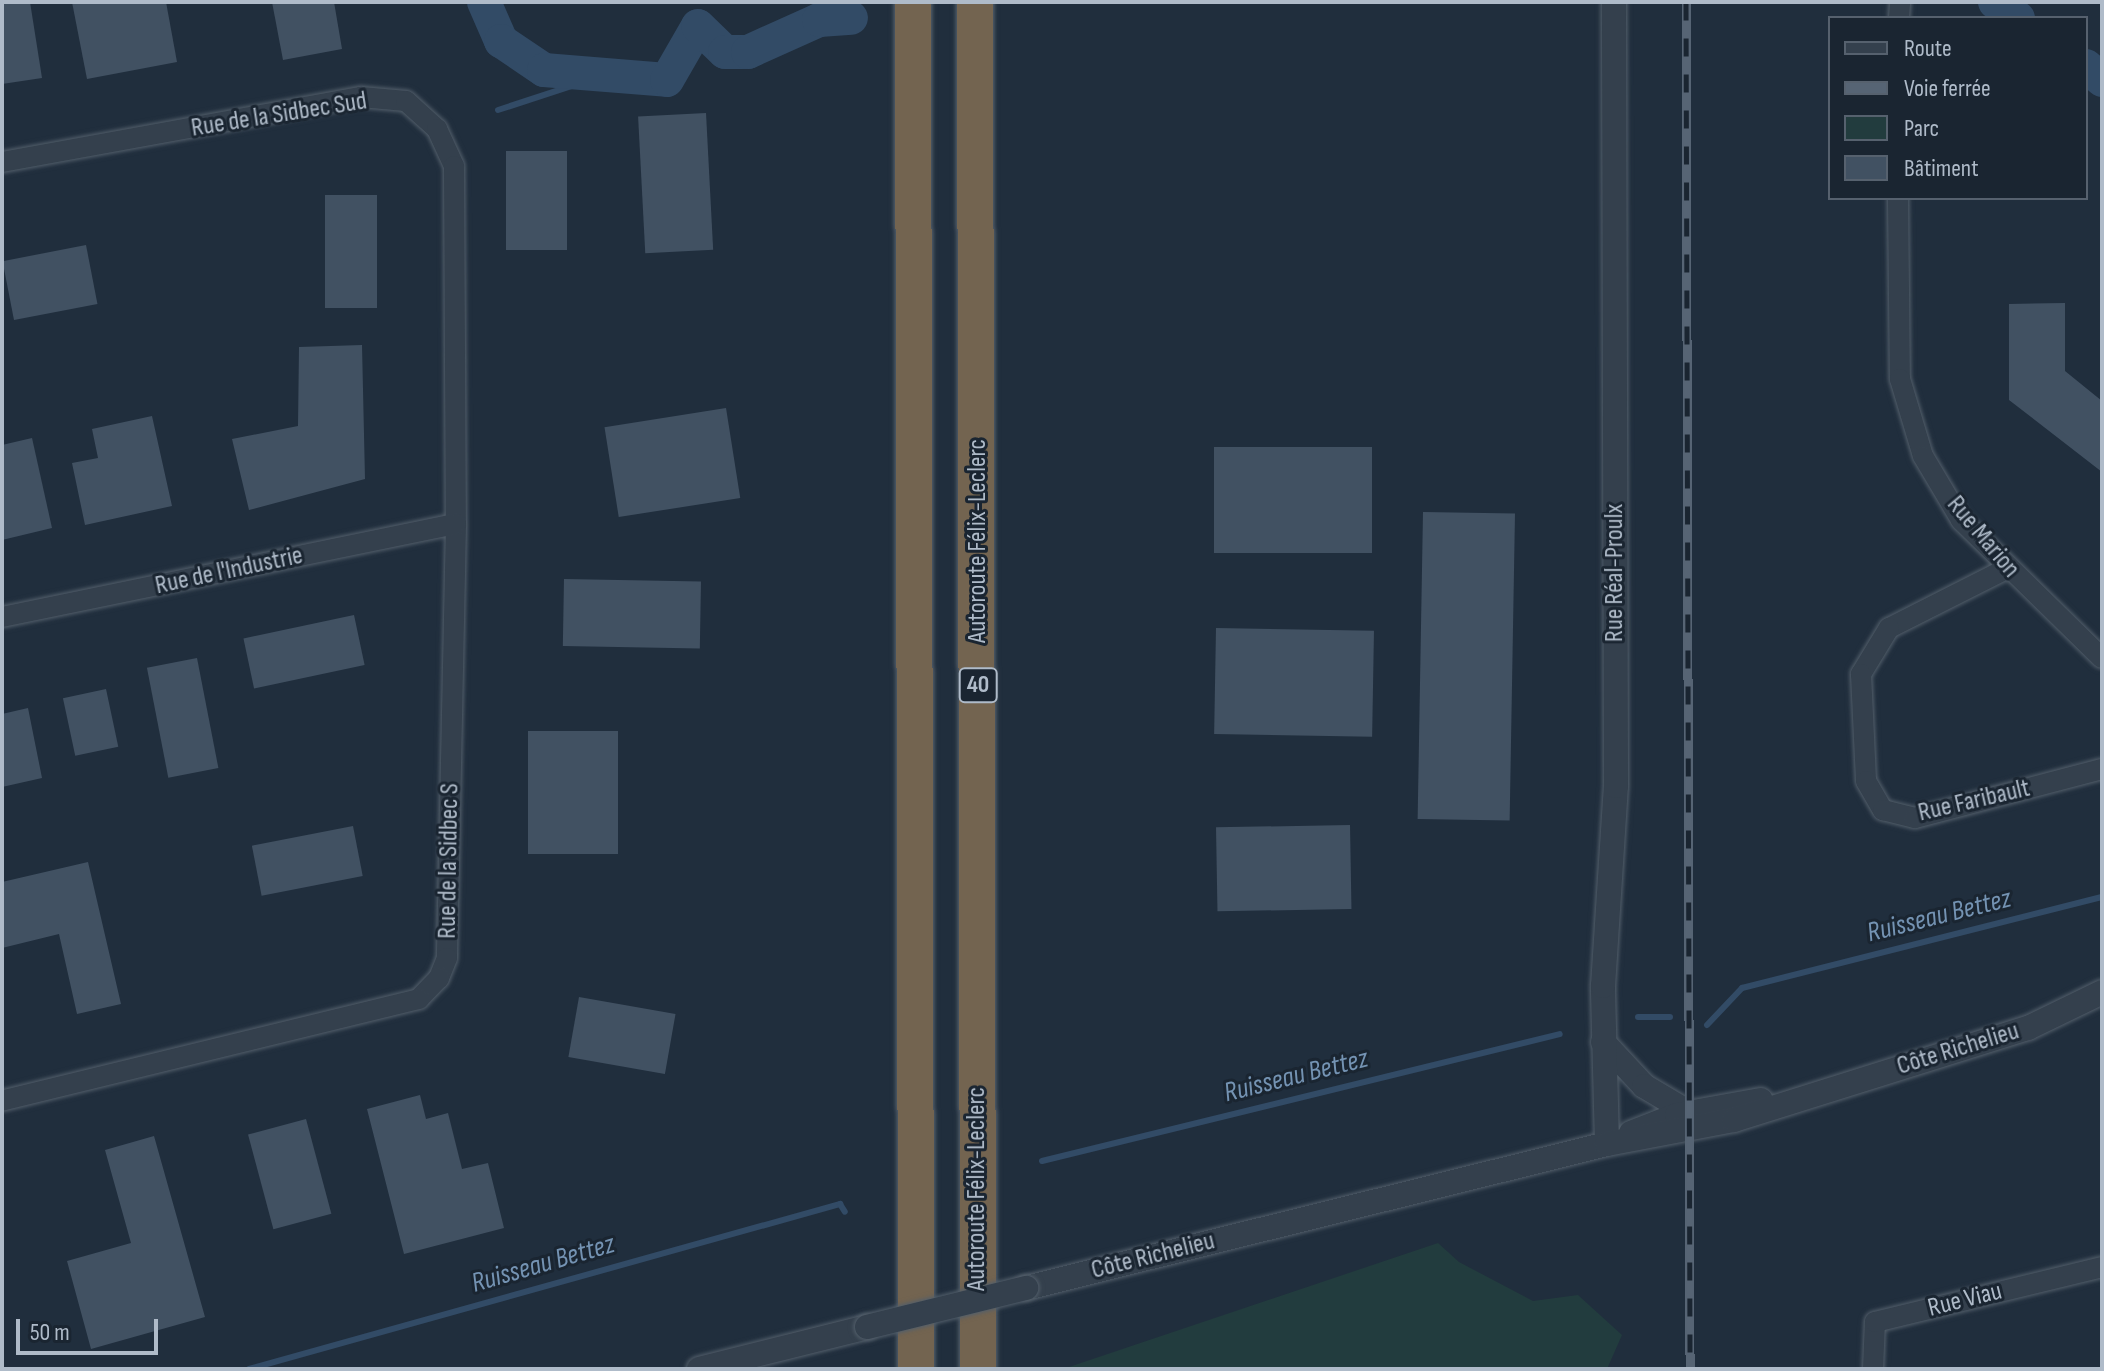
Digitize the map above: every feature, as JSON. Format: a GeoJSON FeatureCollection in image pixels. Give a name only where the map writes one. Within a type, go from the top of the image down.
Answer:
{"type":"FeatureCollection","features":[{"type":"Feature","properties":{"kind":"highway"},"geometry":{"type":"LineString","coordinates":[[913,2],[916,1369]]}},
{"type":"Feature","properties":{"kind":"highway","name":"Autoroute Félix-Leclerc"},"geometry":{"type":"LineString","coordinates":[[975,2],[978,1369]]}},
{"type":"Feature","properties":{"kind":"street","name":"Rue Réal-Proulx"},"geometry":{"type":"LineString","coordinates":[[1607,1144],[1603,1042],[1616,786],[1614,2]]}},
{"type":"Feature","properties":{"kind":"street","name":"Rue de la Sidbec Sud"},"geometry":{"type":"LineString","coordinates":[[2,162],[361,97],[406,101],[437,129],[454,166],[456,524]]}},
{"type":"Feature","properties":{"kind":"street","name":"Rue Marion"},"geometry":{"type":"LineString","coordinates":[[1898,200],[1900,379],[1919,443],[1961,520],[2006,569],[2102,658]]}},
{"type":"Feature","properties":{"kind":"street","name":"Rue de l'Industrie"},"geometry":{"type":"LineString","coordinates":[[2,617],[456,524]]}},
{"type":"Feature","properties":{"kind":"street","name":"Rue de la Sidbec S"},"geometry":{"type":"LineString","coordinates":[[2,1101],[419,999],[439,978],[447,958],[456,524]]}},
{"type":"Feature","properties":{"kind":"street","name":"Rue Faribault"},"geometry":{"type":"LineString","coordinates":[[2006,569],[1889,628],[1861,674],[1866,781],[1883,810],[1915,818],[2102,769]]}},
{"type":"Feature","properties":{"kind":"street","name":"Côte Richelieu"},"geometry":{"type":"LineString","coordinates":[[699,1369],[1607,1144],[1689,1132],[2028,1028],[2102,992]]}},
{"type":"Feature","properties":{"kind":"street"},"geometry":{"type":"LineString","coordinates":[[1603,1042],[1644,1086],[1688,1112]]}},
{"type":"Feature","properties":{"kind":"street","name":"Côte Richelieu"},"geometry":{"type":"LineString","coordinates":[[1607,1144],[1688,1112],[1810,1093]]}},
{"type":"Feature","properties":{"kind":"street","name":"Rue Viau"},"geometry":{"type":"LineString","coordinates":[[1873,1369],[1875,1322],[2102,1267]]}},
{"type":"Feature","properties":{"kind":"green space"},"geometry":{"type":"Polygon","coordinates":[[[1438,1243],[1459,1262],[1533,1301],[1578,1295],[1622,1335],[1607,1369],[1063,1369],[1438,1243]]]}},
{"type":"Feature","properties":{"kind":"building"},"geometry":{"type":"Polygon","coordinates":[[[2,2],[30,2],[42,78],[2,84],[2,2]]]}},
{"type":"Feature","properties":{"kind":"building"},"geometry":{"type":"Polygon","coordinates":[[[72,2],[166,2],[177,62],[87,79],[72,2]]]}},
{"type":"Feature","properties":{"kind":"building"},"geometry":{"type":"Polygon","coordinates":[[[272,2],[334,2],[342,49],[283,60],[272,2]]]}},
{"type":"Feature","properties":{"kind":"building"},"geometry":{"type":"Polygon","coordinates":[[[706,113],[713,250],[645,253],[638,117],[706,113]]]}},
{"type":"Feature","properties":{"kind":"building"},"geometry":{"type":"Polygon","coordinates":[[[506,151],[567,151],[567,250],[506,250],[506,151]]]}},
{"type":"Feature","properties":{"kind":"building"},"geometry":{"type":"Polygon","coordinates":[[[325,195],[377,195],[377,308],[325,308],[325,195]]]}},
{"type":"Feature","properties":{"kind":"building"},"geometry":{"type":"Polygon","coordinates":[[[86,245],[97,304],[14,320],[3,261],[86,245]]]}},
{"type":"Feature","properties":{"kind":"building"},"geometry":{"type":"Polygon","coordinates":[[[2065,303],[2065,371],[2102,401],[2102,472],[2009,400],[2009,304],[2065,303]]]}},
{"type":"Feature","properties":{"kind":"building"},"geometry":{"type":"Polygon","coordinates":[[[362,345],[365,479],[249,510],[232,439],[298,426],[299,347],[362,345]]]}},
{"type":"Feature","properties":{"kind":"building"},"geometry":{"type":"Polygon","coordinates":[[[726,408],[740,498],[619,517],[605,427],[726,408]]]}},
{"type":"Feature","properties":{"kind":"building"},"geometry":{"type":"Polygon","coordinates":[[[152,416],[172,506],[85,525],[72,463],[98,458],[92,429],[152,416]]]}},
{"type":"Feature","properties":{"kind":"building"},"geometry":{"type":"Polygon","coordinates":[[[32,438],[52,528],[2,540],[2,445],[32,438]]]}},
{"type":"Feature","properties":{"kind":"building"},"geometry":{"type":"Polygon","coordinates":[[[1214,447],[1372,447],[1372,553],[1214,553],[1214,447]]]}},
{"type":"Feature","properties":{"kind":"building"},"geometry":{"type":"Polygon","coordinates":[[[1423,512],[1515,514],[1510,821],[1418,819],[1423,512]]]}},
{"type":"Feature","properties":{"kind":"building"},"geometry":{"type":"Polygon","coordinates":[[[564,579],[701,581],[700,648],[563,646],[564,579]]]}},
{"type":"Feature","properties":{"kind":"building"},"geometry":{"type":"Polygon","coordinates":[[[354,615],[365,665],[254,688],[243,638],[354,615]]]}},
{"type":"Feature","properties":{"kind":"building"},"geometry":{"type":"Polygon","coordinates":[[[1216,628],[1374,631],[1372,737],[1214,734],[1216,628]]]}},
{"type":"Feature","properties":{"kind":"building"},"geometry":{"type":"Polygon","coordinates":[[[197,658],[218,768],[168,778],[147,668],[197,658]]]}},
{"type":"Feature","properties":{"kind":"building"},"geometry":{"type":"Polygon","coordinates":[[[106,689],[118,747],[75,756],[63,698],[106,689]]]}},
{"type":"Feature","properties":{"kind":"building"},"geometry":{"type":"Polygon","coordinates":[[[28,708],[42,778],[2,787],[2,714],[28,708]]]}},
{"type":"Feature","properties":{"kind":"building"},"geometry":{"type":"Polygon","coordinates":[[[528,731],[618,731],[618,854],[528,854],[528,731]]]}},
{"type":"Feature","properties":{"kind":"building"},"geometry":{"type":"Polygon","coordinates":[[[1350,825],[1351,909],[1217,911],[1216,827],[1350,825]]]}},
{"type":"Feature","properties":{"kind":"building"},"geometry":{"type":"Polygon","coordinates":[[[353,826],[363,876],[262,896],[252,846],[353,826]]]}},
{"type":"Feature","properties":{"kind":"building"},"geometry":{"type":"Polygon","coordinates":[[[88,862],[121,1004],[77,1014],[59,934],[2,948],[2,882],[88,862]]]}},
{"type":"Feature","properties":{"kind":"building"},"geometry":{"type":"Polygon","coordinates":[[[579,997],[676,1014],[665,1074],[568,1057],[579,997]]]}},
{"type":"Feature","properties":{"kind":"building"},"geometry":{"type":"Polygon","coordinates":[[[420,1095],[426,1119],[448,1113],[462,1169],[488,1163],[504,1228],[404,1254],[367,1109],[420,1095]]]}},
{"type":"Feature","properties":{"kind":"building"},"geometry":{"type":"Polygon","coordinates":[[[306,1119],[331,1214],[273,1229],[248,1135],[306,1119]]]}},
{"type":"Feature","properties":{"kind":"building"},"geometry":{"type":"Polygon","coordinates":[[[154,1136],[205,1317],[91,1349],[67,1261],[131,1243],[105,1150],[154,1136]]]}},
{"type":"Feature","properties":{"kind":"waterway"},"geometry":{"type":"LineString","coordinates":[[484,2],[501,41],[544,70],[667,80],[698,26],[725,52],[748,52],[819,20],[851,18]]}},
{"type":"Feature","properties":{"kind":"waterway"},"geometry":{"type":"LineString","coordinates":[[1995,2],[2015,16]]}},
{"type":"Feature","properties":{"kind":"waterway"},"geometry":{"type":"LineString","coordinates":[[2088,68],[2102,80]]}},
{"type":"Feature","properties":{"kind":"waterway"},"geometry":{"type":"LineString","coordinates":[[498,110],[605,75]]}},
{"type":"Feature","properties":{"kind":"waterway","name":"Ruisseau Bettez"},"geometry":{"type":"LineString","coordinates":[[1707,1025],[1742,988],[2102,897]]}},
{"type":"Feature","properties":{"kind":"waterway","name":"Ruisseau Bettez"},"geometry":{"type":"LineString","coordinates":[[1638,1017],[1670,1017]]}},
{"type":"Feature","properties":{"kind":"waterway","name":"Ruisseau Bettez"},"geometry":{"type":"LineString","coordinates":[[1042,1161],[1560,1034]]}},
{"type":"Feature","properties":{"kind":"waterway","name":"Ruisseau Bettez"},"geometry":{"type":"LineString","coordinates":[[249,1369],[840,1204],[845,1212]]}},
{"type":"Feature","properties":{"kind":"railway"},"geometry":{"type":"LineString","coordinates":[[1686,2],[1690,1369]]}}]}
